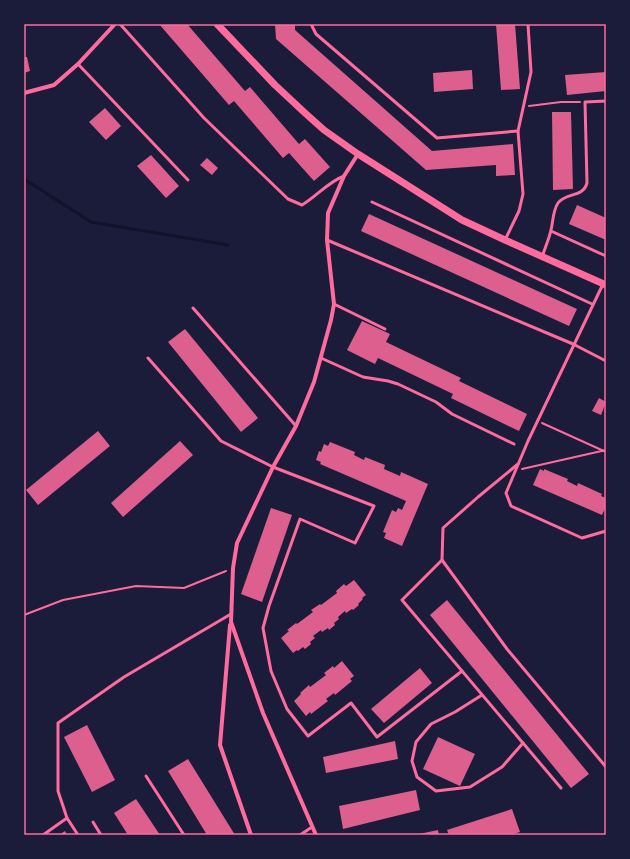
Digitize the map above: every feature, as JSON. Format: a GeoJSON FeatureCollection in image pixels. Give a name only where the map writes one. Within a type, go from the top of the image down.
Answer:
{"type":"FeatureCollection","features":[{"type":"Feature","properties":{"kind":"street"},"geometry":{"type":"LineString","coordinates":[[24,93],[54,85],[78,64],[115,24]]}},
{"type":"Feature","properties":{"kind":"street"},"geometry":{"type":"LineString","coordinates":[[217,24],[245,55],[290,99],[324,130],[358,154],[462,220],[604,284]]}},
{"type":"Feature","properties":{"kind":"street"},"geometry":{"type":"LineString","coordinates":[[251,835],[220,745],[231,622],[233,568],[237,543],[273,467],[296,426],[314,382],[334,304],[327,240],[328,213],[344,176],[358,154]]}},
{"type":"Feature","properties":{"kind":"street"},"geometry":{"type":"LineString","coordinates":[[231,622],[263,713],[316,835]]}},
{"type":"Feature","properties":{"kind":"lane"},"geometry":{"type":"LineString","coordinates":[[120,24],[204,118],[288,199],[302,205],[313,199],[336,179],[344,176]]}},
{"type":"Feature","properties":{"kind":"lane"},"geometry":{"type":"LineString","coordinates":[[311,24],[316,34],[437,138],[518,131]]}},
{"type":"Feature","properties":{"kind":"lane"},"geometry":{"type":"LineString","coordinates":[[505,240],[519,211],[523,194],[518,131],[531,72],[528,24]]}},
{"type":"Feature","properties":{"kind":"lane"},"geometry":{"type":"LineString","coordinates":[[78,64],[188,180]]}},
{"type":"Feature","properties":{"kind":"lane"},"geometry":{"type":"LineString","coordinates":[[542,256],[551,231],[558,203],[586,189],[588,183],[585,102],[606,101]]}},
{"type":"Feature","properties":{"kind":"lane"},"geometry":{"type":"LineString","coordinates":[[372,202],[592,304]]}},
{"type":"Feature","properties":{"kind":"lane"},"geometry":{"type":"LineString","coordinates":[[551,231],[606,256]]}},
{"type":"Feature","properties":{"kind":"lane"},"geometry":{"type":"LineString","coordinates":[[327,240],[574,344],[606,361]]}},
{"type":"Feature","properties":{"kind":"lane"},"geometry":{"type":"LineString","coordinates":[[604,284],[592,304],[506,493],[511,506],[582,538],[606,531]]}},
{"type":"Feature","properties":{"kind":"lane"},"geometry":{"type":"LineString","coordinates":[[334,304],[385,329]]}},
{"type":"Feature","properties":{"kind":"lane"},"geometry":{"type":"LineString","coordinates":[[193,308],[296,426]]}},
{"type":"Feature","properties":{"kind":"lane"},"geometry":{"type":"LineString","coordinates":[[148,358],[221,441],[273,467],[374,506],[355,543],[300,519],[269,606],[263,628],[271,670],[287,709],[308,736],[351,703],[377,737],[462,671]]}},
{"type":"Feature","properties":{"kind":"lane"},"geometry":{"type":"LineString","coordinates":[[321,358],[363,377],[393,382],[436,402],[452,414],[514,444]]}},
{"type":"Feature","properties":{"kind":"lane"},"geometry":{"type":"LineString","coordinates":[[518,464],[443,528],[442,560],[507,649],[606,767]]}},
{"type":"Feature","properties":{"kind":"lane"},"geometry":{"type":"LineString","coordinates":[[442,560],[402,600],[561,788]]}},
{"type":"Feature","properties":{"kind":"lane"},"geometry":{"type":"LineString","coordinates":[[78,835],[67,818],[58,791],[58,723],[124,677],[231,614]]}},
{"type":"Feature","properties":{"kind":"lane"},"geometry":{"type":"LineString","coordinates":[[482,695],[455,712],[431,724],[416,742],[412,762],[418,777],[436,791],[470,787],[502,767],[523,743]]}},
{"type":"Feature","properties":{"kind":"lane"},"geometry":{"type":"LineString","coordinates":[[146,776],[184,835]]}},
{"type":"Feature","properties":{"kind":"lane"},"geometry":{"type":"LineString","coordinates":[[43,835],[67,818]]}},
{"type":"Feature","properties":{"kind":"lane"},"geometry":{"type":"LineString","coordinates":[[93,822],[101,835]]}},
{"type":"Feature","properties":{"kind":"lane"},"geometry":{"type":"LineString","coordinates":[[300,835],[312,827]]}},
{"type":"Feature","properties":{"kind":"path"},"geometry":{"type":"LineString","coordinates":[[523,106],[561,102],[585,102]]}},
{"type":"Feature","properties":{"kind":"path"},"geometry":{"type":"LineString","coordinates":[[538,420],[605,451]]}},
{"type":"Feature","properties":{"kind":"path"},"geometry":{"type":"LineString","coordinates":[[515,471],[605,451]]}},
{"type":"Feature","properties":{"kind":"path"},"geometry":{"type":"LineString","coordinates":[[24,615],[63,600],[136,586],[184,588],[233,568]]}},
{"type":"Feature","properties":{"kind":"building"},"geometry":{"type":"Polygon","coordinates":[[[159,24],[187,24],[245,91],[250,87],[299,144],[305,139],[330,167],[314,181],[289,153],[283,158],[234,101],[229,105],[159,24]]]}},
{"type":"Feature","properties":{"kind":"building"},"geometry":{"type":"Polygon","coordinates":[[[275,24],[295,24],[295,30],[432,151],[513,144],[515,175],[496,176],[496,165],[426,170],[276,39],[275,24]]]}},
{"type":"Feature","properties":{"kind":"building"},"geometry":{"type":"Polygon","coordinates":[[[496,24],[515,24],[520,89],[501,90],[496,24]]]}},
{"type":"Feature","properties":{"kind":"building"},"geometry":{"type":"Polygon","coordinates":[[[24,57],[27,57],[30,71],[24,73],[24,57]]]}},
{"type":"Feature","properties":{"kind":"building"},"geometry":{"type":"Polygon","coordinates":[[[472,70],[473,89],[434,92],[433,73],[472,70]]]}},
{"type":"Feature","properties":{"kind":"building"},"geometry":{"type":"Polygon","coordinates":[[[606,72],[606,91],[567,95],[565,75],[606,72]]]}},
{"type":"Feature","properties":{"kind":"building"},"geometry":{"type":"Polygon","coordinates":[[[105,108],[121,126],[106,140],[89,122],[105,108]]]}},
{"type":"Feature","properties":{"kind":"building"},"geometry":{"type":"Polygon","coordinates":[[[552,112],[571,112],[573,189],[553,190],[552,112]]]}},
{"type":"Feature","properties":{"kind":"building"},"geometry":{"type":"Polygon","coordinates":[[[151,155],[179,186],[166,198],[137,166],[151,155]]]}},
{"type":"Feature","properties":{"kind":"building"},"geometry":{"type":"Polygon","coordinates":[[[207,158],[218,168],[212,175],[200,165],[207,158]]]}},
{"type":"Feature","properties":{"kind":"building"},"geometry":{"type":"Polygon","coordinates":[[[577,205],[606,218],[606,240],[569,224],[577,205]]]}},
{"type":"Feature","properties":{"kind":"building"},"geometry":{"type":"Polygon","coordinates":[[[369,214],[577,309],[569,326],[361,231],[369,214]]]}},
{"type":"Feature","properties":{"kind":"building"},"geometry":{"type":"Polygon","coordinates":[[[362,321],[390,334],[386,342],[461,378],[459,381],[527,414],[519,431],[451,398],[453,394],[378,358],[375,364],[347,350],[362,321]]]}},
{"type":"Feature","properties":{"kind":"building"},"geometry":{"type":"Polygon","coordinates":[[[185,329],[258,418],[241,432],[168,342],[185,329]]]}},
{"type":"Feature","properties":{"kind":"building"},"geometry":{"type":"Polygon","coordinates":[[[599,398],[606,402],[601,415],[592,411],[599,398]]]}},
{"type":"Feature","properties":{"kind":"building"},"geometry":{"type":"Polygon","coordinates":[[[98,431],[110,446],[38,505],[26,490],[98,431]]]}},
{"type":"Feature","properties":{"kind":"building"},"geometry":{"type":"Polygon","coordinates":[[[180,441],[193,455],[123,517],[111,503],[180,441]]]}},
{"type":"Feature","properties":{"kind":"building"},"geometry":{"type":"Polygon","coordinates":[[[330,442],[355,452],[354,455],[364,460],[365,457],[385,465],[384,469],[400,476],[401,472],[428,484],[402,546],[384,538],[386,533],[383,532],[392,510],[396,512],[398,508],[402,510],[406,501],[320,464],[321,462],[316,460],[319,451],[321,452],[324,444],[328,446],[330,442]]]}},
{"type":"Feature","properties":{"kind":"building"},"geometry":{"type":"Polygon","coordinates":[[[540,469],[544,471],[544,469],[568,479],[567,481],[577,486],[578,483],[602,494],[601,496],[606,498],[606,506],[602,515],[533,485],[540,469]]]}},
{"type":"Feature","properties":{"kind":"building"},"geometry":{"type":"Polygon","coordinates":[[[271,508],[292,515],[262,602],[241,594],[271,508]]]}},
{"type":"Feature","properties":{"kind":"building"},"geometry":{"type":"Polygon","coordinates":[[[354,580],[366,595],[362,598],[363,599],[358,604],[359,605],[346,613],[345,611],[338,617],[339,619],[334,623],[335,625],[329,630],[328,628],[322,632],[321,630],[313,636],[315,638],[305,649],[303,647],[293,653],[281,638],[289,631],[287,630],[313,612],[311,610],[320,604],[321,605],[337,593],[336,591],[344,584],[346,586],[354,580]]]}},
{"type":"Feature","properties":{"kind":"building"},"geometry":{"type":"Polygon","coordinates":[[[447,600],[589,774],[571,788],[430,615],[447,600]]]}},
{"type":"Feature","properties":{"kind":"building"},"geometry":{"type":"Polygon","coordinates":[[[342,661],[354,676],[350,679],[352,681],[335,695],[334,693],[326,699],[328,701],[311,714],[310,712],[306,716],[294,701],[309,685],[310,687],[326,675],[324,673],[333,666],[334,668],[342,661]]]}},
{"type":"Feature","properties":{"kind":"building"},"geometry":{"type":"Polygon","coordinates":[[[420,668],[432,683],[384,723],[371,709],[420,668]]]}},
{"type":"Feature","properties":{"kind":"building"},"geometry":{"type":"Polygon","coordinates":[[[87,725],[115,780],[92,792],[64,737],[87,725]]]}},
{"type":"Feature","properties":{"kind":"building"},"geometry":{"type":"Polygon","coordinates":[[[438,737],[475,754],[460,786],[423,769],[438,737]]]}},
{"type":"Feature","properties":{"kind":"building"},"geometry":{"type":"Polygon","coordinates":[[[395,741],[398,759],[326,773],[323,757],[395,741]]]}},
{"type":"Feature","properties":{"kind":"building"},"geometry":{"type":"Polygon","coordinates":[[[188,759],[235,835],[207,835],[168,771],[188,759]]]}},
{"type":"Feature","properties":{"kind":"building"},"geometry":{"type":"Polygon","coordinates":[[[416,790],[420,810],[343,829],[339,806],[416,790]]]}},
{"type":"Feature","properties":{"kind":"building"},"geometry":{"type":"Polygon","coordinates":[[[136,799],[160,835],[128,835],[114,813],[136,799]]]}},
{"type":"Feature","properties":{"kind":"building"},"geometry":{"type":"Polygon","coordinates":[[[512,809],[520,832],[510,835],[449,835],[447,830],[512,809]]]}},
{"type":"Feature","properties":{"kind":"building"},"geometry":{"type":"Polygon","coordinates":[[[438,830],[439,835],[419,835],[419,834],[438,830]]]}},
{"type":"Feature","properties":{"kind":"building"},"geometry":{"type":"Polygon","coordinates":[[[65,831],[67,835],[59,835],[65,831]]]}},
{"type":"Feature","properties":{"kind":"waterway"},"geometry":{"type":"LineString","coordinates":[[24,179],[91,222],[228,245]]}}]}
